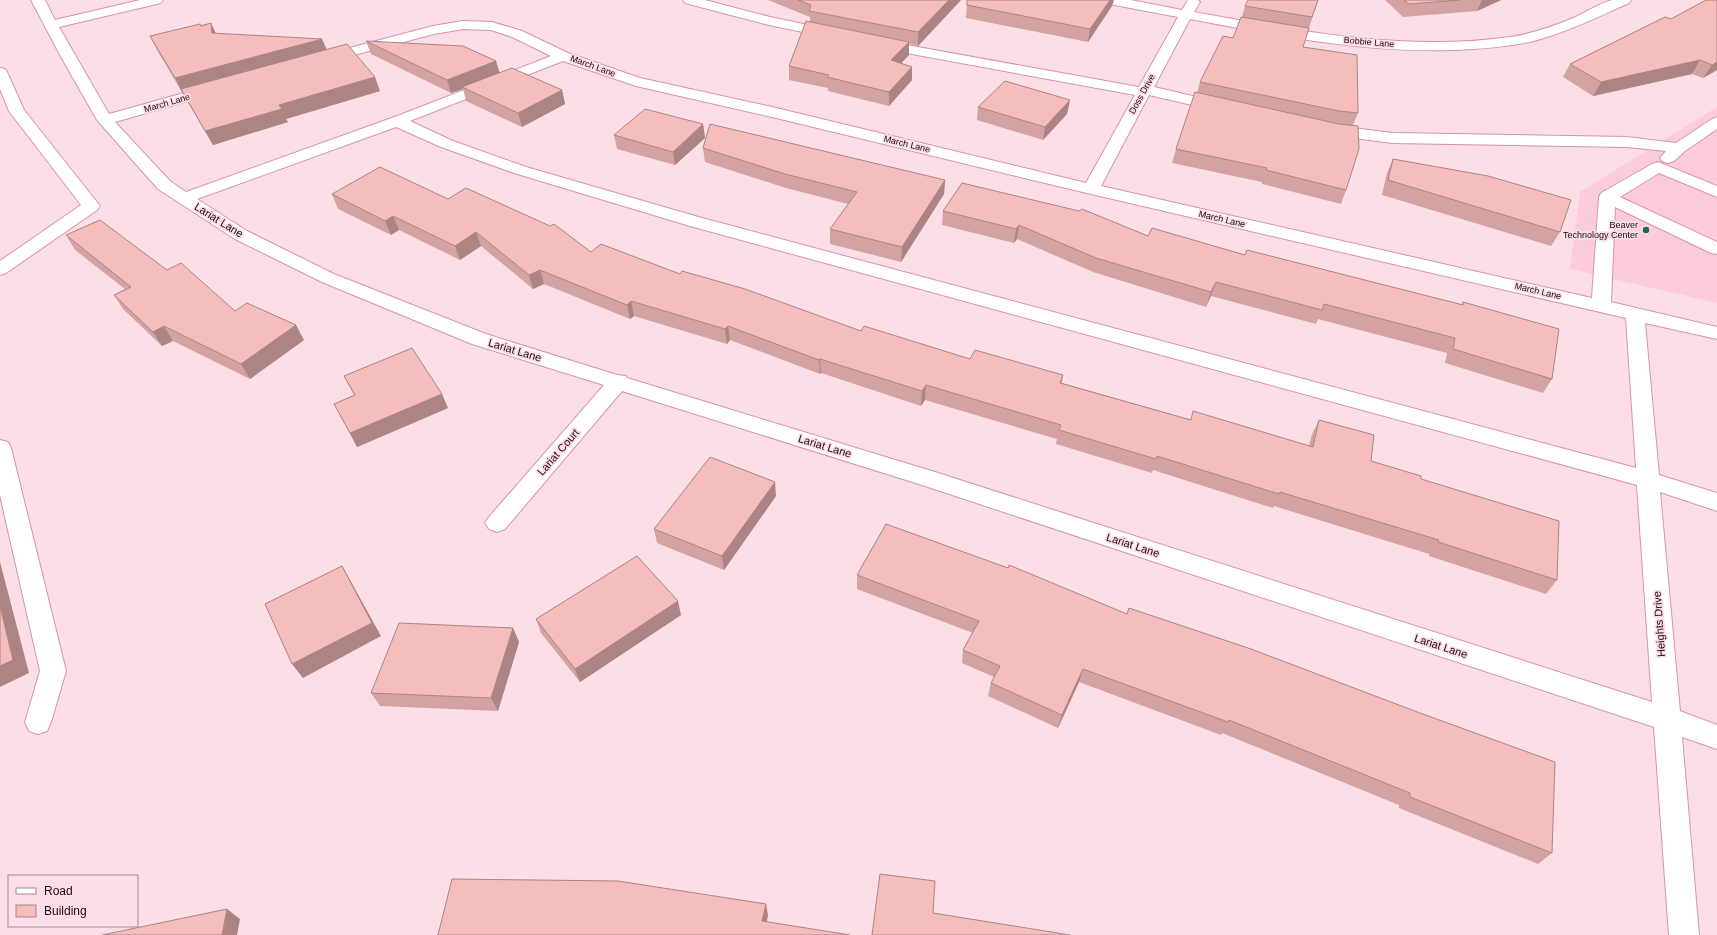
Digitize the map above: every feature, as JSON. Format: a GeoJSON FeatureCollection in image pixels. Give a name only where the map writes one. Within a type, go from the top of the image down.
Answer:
{"type":"FeatureCollection","features":[{"type":"Feature","properties":{"kind":"street","name":"Lariat Lane"},"geometry":{"type":"LineString","coordinates":[[38,0],[105,120],[164,185],[241,235],[328,278],[479,340],[930,478],[1667,719],[1717,737]]}},
{"type":"Feature","properties":{"kind":"street"},"geometry":{"type":"LineString","coordinates":[[52,25],[135,2],[156,0]]}},
{"type":"Feature","properties":{"kind":"street"},"geometry":{"type":"LineString","coordinates":[[690,0],[769,21],[846,37]]}},
{"type":"Feature","properties":{"kind":"street","name":"Bobbie Lane"},"geometry":{"type":"LineString","coordinates":[[1109,0],[1307,36],[1391,45],[1461,46],[1528,38],[1561,28],[1624,0]]}},
{"type":"Feature","properties":{"kind":"street","name":"Doss Drive"},"geometry":{"type":"LineString","coordinates":[[1091,189],[1194,0]]}},
{"type":"Feature","properties":{"kind":"street","name":"March Lane"},"geometry":{"type":"LineString","coordinates":[[307,63],[433,30],[463,25],[492,26],[517,34],[563,56],[636,82],[772,112],[1091,189],[1717,333]]}},
{"type":"Feature","properties":{"kind":"street"},"geometry":{"type":"LineString","coordinates":[[869,42],[1144,91],[1237,111]]}},
{"type":"Feature","properties":{"kind":"street"},"geometry":{"type":"LineString","coordinates":[[185,198],[396,121],[563,56]]}},
{"type":"Feature","properties":{"kind":"street"},"geometry":{"type":"LineString","coordinates":[[0,72],[17,111],[90,206],[0,269]]}},
{"type":"Feature","properties":{"kind":"street","name":"March Lane"},"geometry":{"type":"LineString","coordinates":[[105,120],[225,86]]}},
{"type":"Feature","properties":{"kind":"street"},"geometry":{"type":"LineString","coordinates":[[396,121],[447,144],[520,170],[696,222],[1648,480],[1717,502]]}},
{"type":"Feature","properties":{"kind":"street"},"geometry":{"type":"LineString","coordinates":[[1607,197],[1658,166],[1679,148],[1717,122]]}},
{"type":"Feature","properties":{"kind":"street"},"geometry":{"type":"LineString","coordinates":[[1319,128],[1393,138],[1627,142],[1679,148]]}},
{"type":"Feature","properties":{"kind":"street"},"geometry":{"type":"LineString","coordinates":[[1658,166],[1717,192]]}},
{"type":"Feature","properties":{"kind":"street"},"geometry":{"type":"LineString","coordinates":[[1607,197],[1717,249]]}},
{"type":"Feature","properties":{"kind":"street"},"geometry":{"type":"LineString","coordinates":[[1601,306],[1607,197]]}},
{"type":"Feature","properties":{"kind":"street","name":"Heights Drive"},"geometry":{"type":"LineString","coordinates":[[1635,314],[1684,935]]}},
{"type":"Feature","properties":{"kind":"street","name":"Lariat Court"},"geometry":{"type":"LineString","coordinates":[[497,523],[619,382]]}},
{"type":"Feature","properties":{"kind":"street"},"geometry":{"type":"LineString","coordinates":[[0,448],[53,671],[38,722]]}},
{"type":"Feature","properties":{"kind":"shaded area","name":"Beaver Technology Center"},"geometry":{"type":"Polygon","coordinates":[[[1717,107],[1717,303],[1570,269],[1580,192],[1717,107]]]}},
{"type":"Feature","properties":{"kind":"building"},"geometry":{"type":"Polygon","coordinates":[[[798,0],[949,0],[918,32],[809,11],[811,5],[798,0]]]}},
{"type":"Feature","properties":{"kind":"building"},"geometry":{"type":"Polygon","coordinates":[[[967,0],[1110,0],[1090,29],[967,5],[967,0]]]}},
{"type":"Feature","properties":{"kind":"building"},"geometry":{"type":"Polygon","coordinates":[[[1248,0],[1318,0],[1312,17],[1245,6],[1248,0]]]}},
{"type":"Feature","properties":{"kind":"building"},"geometry":{"type":"Polygon","coordinates":[[[1404,0],[1460,0],[1409,4],[1404,0]]]}},
{"type":"Feature","properties":{"kind":"building"},"geometry":{"type":"Polygon","coordinates":[[[1706,0],[1717,0],[1717,62],[1712,65],[1700,60],[1601,82],[1570,64],[1665,17],[1671,19],[1706,0]]]}},
{"type":"Feature","properties":{"kind":"building"},"geometry":{"type":"Polygon","coordinates":[[[1241,17],[1309,28],[1303,47],[1357,55],[1358,113],[1339,111],[1200,82],[1223,36],[1233,38],[1241,17]]]}},
{"type":"Feature","properties":{"kind":"building"},"geometry":{"type":"Polygon","coordinates":[[[806,21],[909,42],[891,60],[912,67],[889,92],[827,77],[829,75],[789,66],[806,21]]]}},
{"type":"Feature","properties":{"kind":"building"},"geometry":{"type":"Polygon","coordinates":[[[211,23],[212,33],[322,39],[175,78],[150,36],[200,24],[201,26],[211,23]]]}},
{"type":"Feature","properties":{"kind":"building"},"geometry":{"type":"Polygon","coordinates":[[[366,41],[463,46],[496,61],[447,80],[366,41]]]}},
{"type":"Feature","properties":{"kind":"building"},"geometry":{"type":"Polygon","coordinates":[[[347,44],[375,77],[279,105],[282,109],[205,131],[181,89],[347,44]]]}},
{"type":"Feature","properties":{"kind":"building"},"geometry":{"type":"Polygon","coordinates":[[[512,68],[562,90],[518,113],[462,87],[512,68]]]}},
{"type":"Feature","properties":{"kind":"building"},"geometry":{"type":"Polygon","coordinates":[[[1005,81],[1070,100],[1045,127],[978,107],[1005,81]]]}},
{"type":"Feature","properties":{"kind":"building"},"geometry":{"type":"Polygon","coordinates":[[[1195,92],[1339,124],[1358,126],[1359,149],[1346,190],[1266,170],[1267,168],[1176,149],[1195,92]]]}},
{"type":"Feature","properties":{"kind":"building"},"geometry":{"type":"Polygon","coordinates":[[[645,109],[703,124],[673,152],[614,135],[645,109]]]}},
{"type":"Feature","properties":{"kind":"building"},"geometry":{"type":"Polygon","coordinates":[[[710,124],[945,180],[902,247],[830,229],[857,192],[785,174],[703,148],[710,124]]]}},
{"type":"Feature","properties":{"kind":"building"},"geometry":{"type":"Polygon","coordinates":[[[1393,159],[1488,176],[1571,200],[1560,232],[1388,180],[1393,159]]]}},
{"type":"Feature","properties":{"kind":"building"},"geometry":{"type":"Polygon","coordinates":[[[380,167],[448,199],[466,188],[550,226],[554,224],[591,252],[601,244],[680,274],[682,271],[745,289],[861,331],[864,326],[970,359],[975,350],[1063,375],[1060,383],[1191,420],[1193,411],[1313,447],[1319,420],[1374,435],[1371,461],[1421,476],[1421,479],[1559,521],[1557,580],[1438,542],[1439,540],[1280,492],[1279,494],[1157,456],[1156,459],[1059,430],[1061,425],[926,385],[922,391],[820,359],[819,360],[728,326],[725,329],[631,301],[627,305],[540,270],[529,275],[476,232],[455,246],[393,216],[385,221],[332,194],[380,167]]]}},
{"type":"Feature","properties":{"kind":"building"},"geometry":{"type":"Polygon","coordinates":[[[962,183],[1079,211],[1082,209],[1148,236],[1152,228],[1245,255],[1247,250],[1463,305],[1463,302],[1559,329],[1552,379],[1453,349],[1455,338],[1324,304],[1322,310],[1216,282],[1211,292],[1096,258],[1019,225],[1016,229],[943,211],[962,183]]]}},
{"type":"Feature","properties":{"kind":"building"},"geometry":{"type":"Polygon","coordinates":[[[100,220],[167,270],[181,263],[235,311],[247,303],[296,325],[241,364],[164,326],[153,332],[114,295],[131,287],[66,235],[100,220]]]}},
{"type":"Feature","properties":{"kind":"building"},"geometry":{"type":"Polygon","coordinates":[[[412,348],[442,394],[350,433],[334,404],[355,395],[344,376],[412,348]]]}},
{"type":"Feature","properties":{"kind":"building"},"geometry":{"type":"Polygon","coordinates":[[[710,457],[775,482],[722,556],[654,529],[710,457]]]}},
{"type":"Feature","properties":{"kind":"building"},"geometry":{"type":"Polygon","coordinates":[[[886,524],[1008,568],[1009,565],[1127,614],[1129,608],[1251,649],[1555,762],[1552,853],[1410,797],[1410,793],[1229,720],[1228,722],[1083,669],[1062,715],[991,683],[1000,666],[963,650],[979,621],[857,575],[886,524]]]}},
{"type":"Feature","properties":{"kind":"building"},"geometry":{"type":"Polygon","coordinates":[[[637,556],[678,601],[575,669],[536,619],[637,556]]]}},
{"type":"Feature","properties":{"kind":"building"},"geometry":{"type":"Polygon","coordinates":[[[342,566],[372,623],[292,664],[265,604],[342,566]]]}},
{"type":"Feature","properties":{"kind":"building"},"geometry":{"type":"Polygon","coordinates":[[[0,606],[13,660],[0,666],[0,606]]]}},
{"type":"Feature","properties":{"kind":"building"},"geometry":{"type":"Polygon","coordinates":[[[399,623],[513,628],[491,698],[371,693],[399,623]]]}},
{"type":"Feature","properties":{"kind":"building"},"geometry":{"type":"Polygon","coordinates":[[[880,874],[935,881],[933,913],[1070,935],[872,935],[880,874]]]}},
{"type":"Feature","properties":{"kind":"building"},"geometry":{"type":"Polygon","coordinates":[[[452,879],[618,881],[766,904],[762,921],[850,935],[438,935],[452,879]]]}},
{"type":"Feature","properties":{"kind":"building"},"geometry":{"type":"Polygon","coordinates":[[[227,909],[222,935],[102,935],[227,909]]]}},
{"type":"Feature","properties":{"kind":"place","name":"Beaver Technology Center"},"geometry":{"type":"Point","coordinates":[1646,230]}}]}
